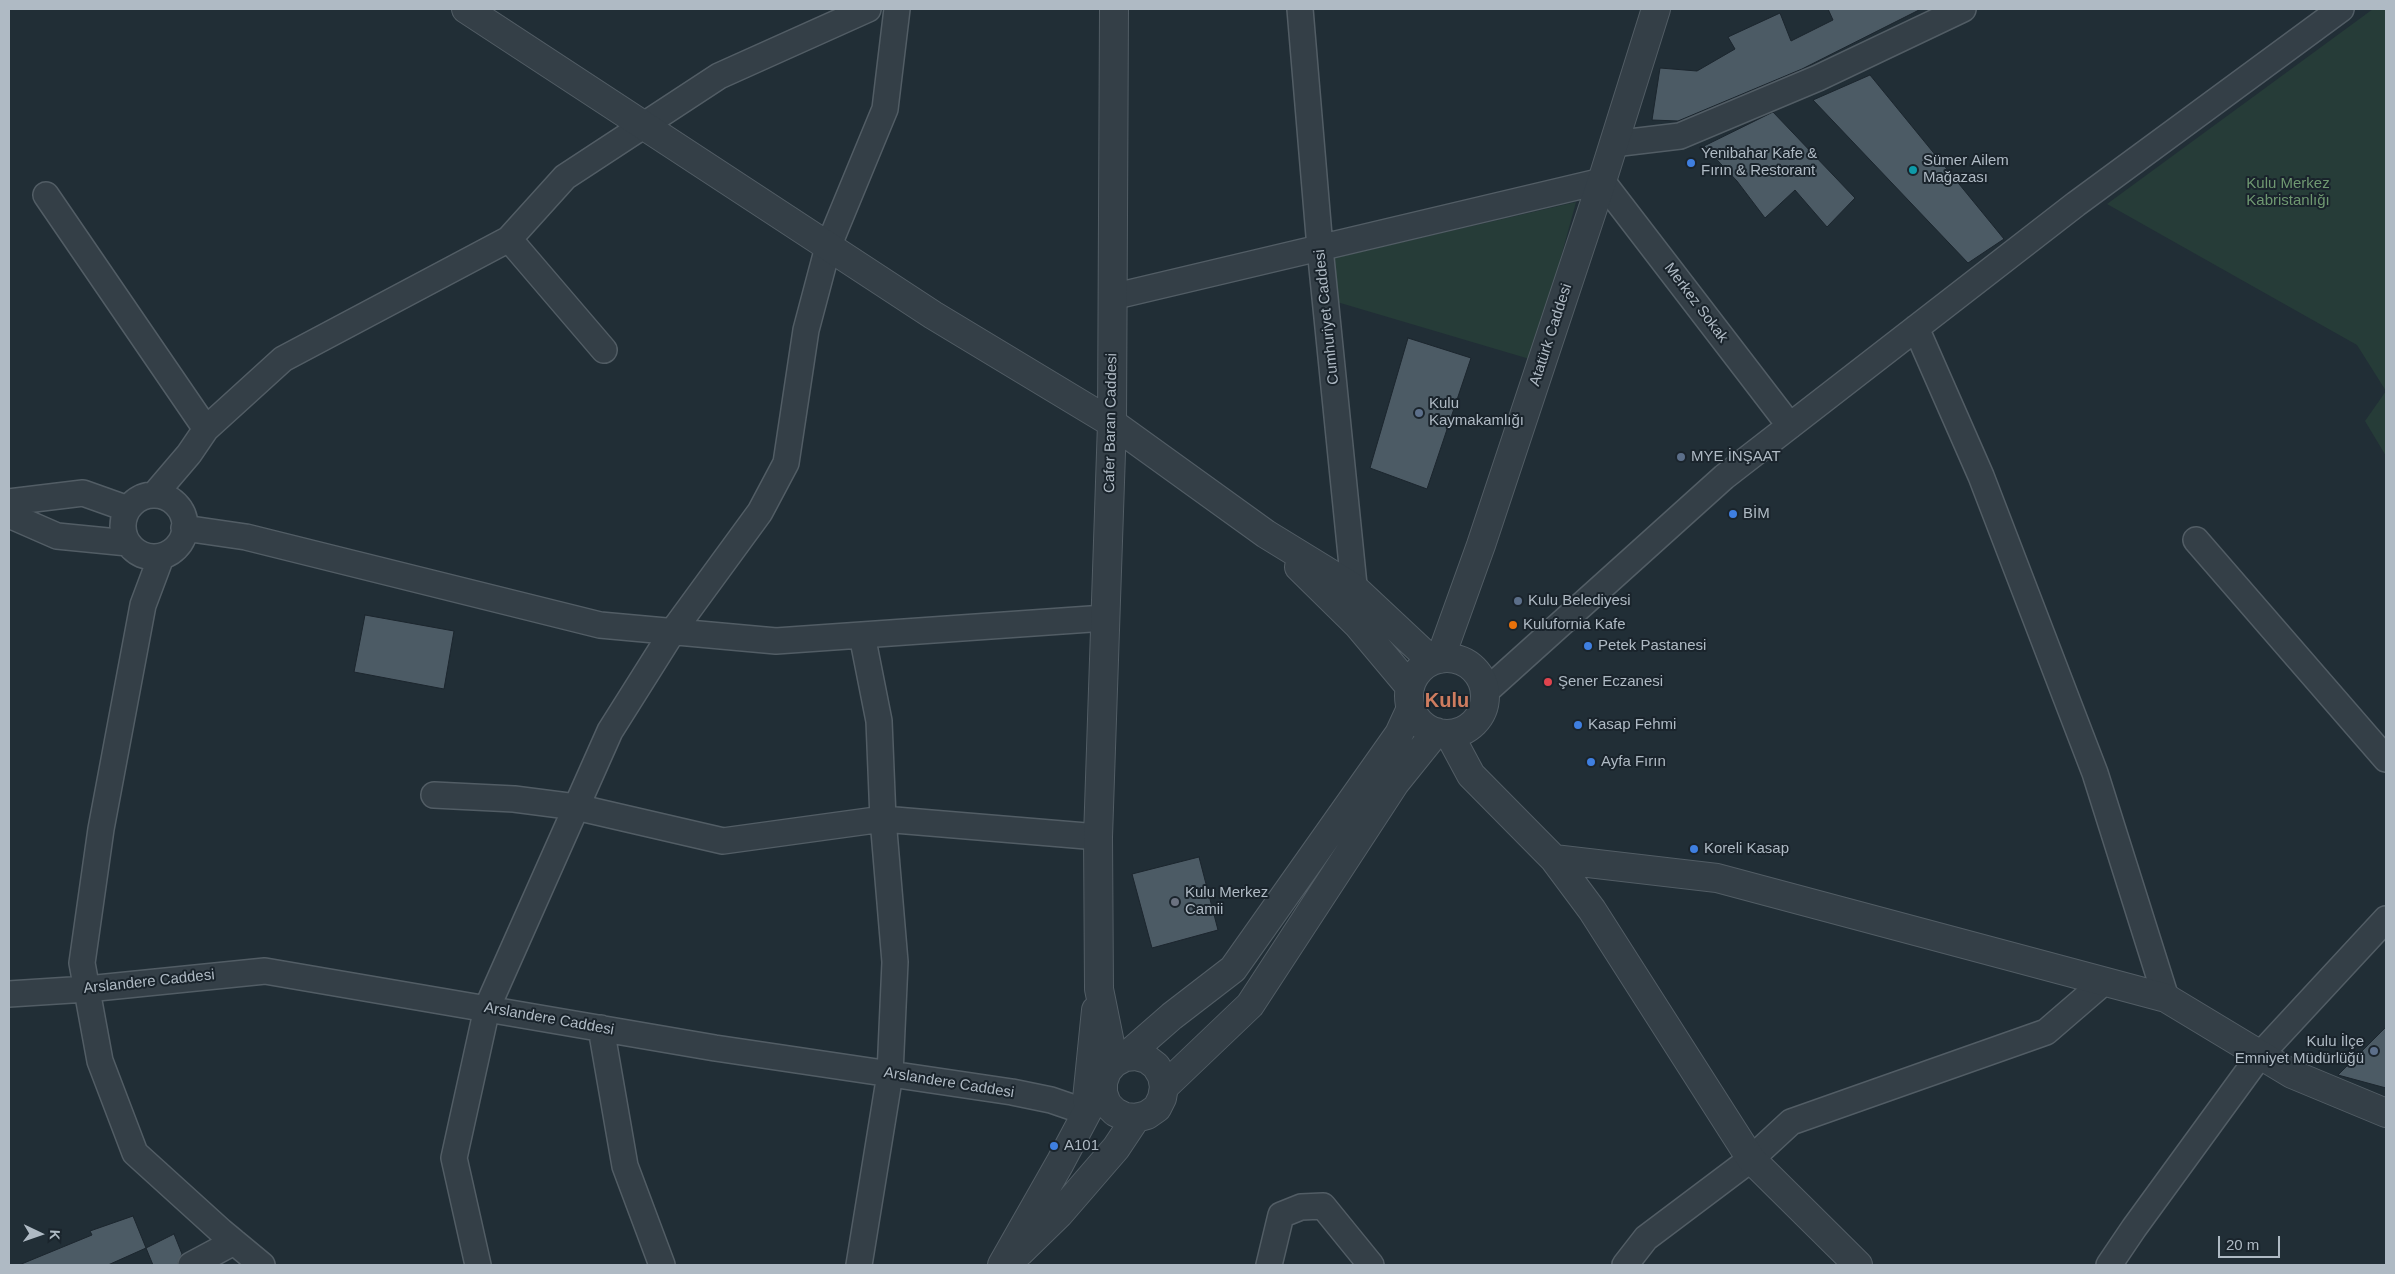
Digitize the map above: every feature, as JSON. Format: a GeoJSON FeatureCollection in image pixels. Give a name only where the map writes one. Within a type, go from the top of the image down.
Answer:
{"type":"FeatureCollection","features":[{"type":"Feature","properties":{"kind":"street"},"geometry":{"type":"LineString","coordinates":[[466,9],[933,315],[1112,424],[1266,534],[1354,588],[1436,660]]}},
{"type":"Feature","properties":{"kind":"street"},"geometry":{"type":"LineString","coordinates":[[154,495],[189,454],[206,428],[283,359],[510,239],[565,177],[719,76],[868,9]]}},
{"type":"Feature","properties":{"kind":"street"},"geometry":{"type":"LineString","coordinates":[[478,1265],[454,1158],[487,1008],[610,731],[673,631],[760,512],[786,463],[806,330],[828,247],[885,109],[897,9]]}},
{"type":"Feature","properties":{"kind":"street","name":"Cafer Baran Caddesi"},"geometry":{"type":"LineString","coordinates":[[1099,989],[1098,836],[1112,424],[1114,9]]}},
{"type":"Feature","properties":{"kind":"street","name":"Cumhuriyet Caddesi"},"geometry":{"type":"LineString","coordinates":[[1300,9],[1320,248],[1358,625]]}},
{"type":"Feature","properties":{"kind":"street","name":"Atatürk Caddesi"},"geometry":{"type":"LineString","coordinates":[[1436,660],[1481,545],[1602,181],[1656,9]]}},
{"type":"Feature","properties":{"kind":"street"},"geometry":{"type":"LineString","coordinates":[[1613,144],[1680,136],[1818,78],[1962,9]]}},
{"type":"Feature","properties":{"kind":"street"},"geometry":{"type":"LineString","coordinates":[[1484,693],[1724,477],[2076,204],[2340,9]]}},
{"type":"Feature","properties":{"kind":"street"},"geometry":{"type":"LineString","coordinates":[[1112,297],[1602,181]]}},
{"type":"Feature","properties":{"kind":"street","name":"Merkez Sokak"},"geometry":{"type":"LineString","coordinates":[[1602,181],[1790,426]]}},
{"type":"Feature","properties":{"kind":"street"},"geometry":{"type":"LineString","coordinates":[[46,195],[206,428]]}},
{"type":"Feature","properties":{"kind":"street"},"geometry":{"type":"LineString","coordinates":[[510,239],[604,350]]}},
{"type":"Feature","properties":{"kind":"street"},"geometry":{"type":"LineString","coordinates":[[1916,328],[1981,476],[2095,773],[2166,998]]}},
{"type":"Feature","properties":{"kind":"street"},"geometry":{"type":"LineString","coordinates":[[189,454],[182,518],[183,537],[175,550],[161,557],[147,557],[133,550],[128,543],[125,538],[123,523],[128,509],[139,499],[154,495],[168,499],[182,518],[246,537],[600,625],[776,641],[1106,618]]}},
{"type":"Feature","properties":{"kind":"street"},"geometry":{"type":"LineString","coordinates":[[9,502],[83,493],[128,509]]}},
{"type":"Feature","properties":{"kind":"street"},"geometry":{"type":"LineString","coordinates":[[9,515],[57,536],[128,543]]}},
{"type":"Feature","properties":{"kind":"street"},"geometry":{"type":"LineString","coordinates":[[1002,1265],[1060,1163],[1086,1112],[1114,1067],[1172,1016],[1233,969],[1399,734],[1411,698],[1414,676],[1422,667],[1436,660],[1456,659],[1467,664],[1479,676],[1484,693],[1484,705],[1479,716],[1471,725],[1461,731],[1443,733],[1421,723],[1411,698],[1358,625],[1266,534]]}},
{"type":"Feature","properties":{"kind":"street"},"geometry":{"type":"LineString","coordinates":[[2196,540],[2386,758]]}},
{"type":"Feature","properties":{"kind":"street"},"geometry":{"type":"LineString","coordinates":[[161,557],[143,605],[100,828],[82,963],[100,1061],[136,1153],[262,1265]]}},
{"type":"Feature","properties":{"kind":"street"},"geometry":{"type":"LineString","coordinates":[[859,1265],[890,1074],[895,962],[883,819],[879,721],[862,635]]}},
{"type":"Feature","properties":{"kind":"street"},"geometry":{"type":"LineString","coordinates":[[1443,733],[1471,775],[1554,859],[1592,910],[1751,1159],[1858,1265]]}},
{"type":"Feature","properties":{"kind":"street"},"geometry":{"type":"LineString","coordinates":[[1164,1087],[1250,1005],[1394,783],[1443,733]]}},
{"type":"Feature","properties":{"kind":"street"},"geometry":{"type":"LineString","coordinates":[[434,795],[514,799],[576,807],[723,841],[883,819],[1098,836]]}},
{"type":"Feature","properties":{"kind":"street"},"geometry":{"type":"LineString","coordinates":[[1554,859],[1717,878],[2166,998],[2292,1074],[2386,1112]]}},
{"type":"Feature","properties":{"kind":"street"},"geometry":{"type":"LineString","coordinates":[[2109,1265],[2260,1055],[2386,919]]}},
{"type":"Feature","properties":{"kind":"street","name":"Arslandere Caddesi"},"geometry":{"type":"LineString","coordinates":[[9,994],[86,989],[265,971],[715,1048],[1051,1100],[1086,1112]]}},
{"type":"Feature","properties":{"kind":"street"},"geometry":{"type":"LineString","coordinates":[[1625,1265],[1646,1238],[1751,1159],[1791,1122],[2046,1032],[2104,982]]}},
{"type":"Feature","properties":{"kind":"street"},"geometry":{"type":"LineString","coordinates":[[1099,989],[1114,1067],[1103,1093],[1107,1104],[1115,1112],[1125,1117],[1136,1118],[1147,1115],[1156,1108],[1162,1098],[1164,1087],[1162,1076],[1156,1066],[1147,1059],[1136,1056],[1114,1067]]}},
{"type":"Feature","properties":{"kind":"street"},"geometry":{"type":"LineString","coordinates":[[1086,1112],[1099,989]]}},
{"type":"Feature","properties":{"kind":"street"},"geometry":{"type":"LineString","coordinates":[[601,1028],[625,1166],[662,1265]]}},
{"type":"Feature","properties":{"kind":"street"},"geometry":{"type":"LineString","coordinates":[[1007,1265],[1059,1214],[1116,1148],[1136,1118]]}},
{"type":"Feature","properties":{"kind":"street"},"geometry":{"type":"LineString","coordinates":[[1269,1265],[1281,1215],[1301,1206],[1323,1206],[1371,1265]]}},
{"type":"Feature","properties":{"kind":"street"},"geometry":{"type":"LineString","coordinates":[[191,1265],[234,1242]]}},
{"type":"Feature","properties":{"kind":"green space","name":"Kulu Merkez Kabristanlığı"},"geometry":{"type":"Polygon","coordinates":[[[2373,9],[2386,9],[2386,391],[2357,345],[2107,204],[2373,9]]]}},
{"type":"Feature","properties":{"kind":"green space"},"geometry":{"type":"Polygon","coordinates":[[[1576,202],[1533,360],[1337,302],[1334,258],[1576,202]]]}},
{"type":"Feature","properties":{"kind":"green space"},"geometry":{"type":"Polygon","coordinates":[[[2386,391],[2386,456],[2365,421],[2386,391]]]}},
{"type":"Feature","properties":{"kind":"building"},"geometry":{"type":"Polygon","coordinates":[[[1828,9],[1921,9],[1802,69],[1678,121],[1652,120],[1660,68],[1697,71],[1735,49],[1728,37],[1780,13],[1791,41],[1833,20],[1828,9]]]}},
{"type":"Feature","properties":{"kind":"building","name":"Sümer Ailem Mağazası"},"geometry":{"type":"Polygon","coordinates":[[[1870,75],[2004,239],[1968,263],[1813,100],[1870,75]]]}},
{"type":"Feature","properties":{"kind":"building"},"geometry":{"type":"Polygon","coordinates":[[[1773,112],[1855,198],[1827,227],[1795,190],[1765,218],[1737,181],[1704,146],[1773,112]]]}},
{"type":"Feature","properties":{"kind":"building","name":"Kulu Kaymakamlığı"},"geometry":{"type":"Polygon","coordinates":[[[1408,338],[1471,358],[1427,489],[1370,468],[1408,338]]]}},
{"type":"Feature","properties":{"kind":"building"},"geometry":{"type":"Polygon","coordinates":[[[365,615],[454,631],[444,689],[354,672],[365,615]]]}},
{"type":"Feature","properties":{"kind":"building","name":"Kulu Merkez Camii"},"geometry":{"type":"Polygon","coordinates":[[[1199,857],[1218,930],[1152,948],[1132,874],[1199,857]]]}},
{"type":"Feature","properties":{"kind":"building","name":"Kulu İlçe Emniyet Müdürlüğü"},"geometry":{"type":"Polygon","coordinates":[[[2386,1027],[2386,1088],[2338,1075],[2386,1027]]]}},
{"type":"Feature","properties":{"kind":"building"},"geometry":{"type":"Polygon","coordinates":[[[133,1216],[146,1248],[108,1265],[19,1265],[92,1235],[90,1231],[133,1216]]]}},
{"type":"Feature","properties":{"kind":"building"},"geometry":{"type":"Polygon","coordinates":[[[174,1234],[182,1254],[177,1265],[153,1265],[146,1248],[174,1234]]]}},
{"type":"Feature","properties":{"kind":"place","name":"Yenibahar Kafe & Fırın & Restorant"},"geometry":{"type":"Point","coordinates":[1691,163]}},
{"type":"Feature","properties":{"kind":"place","name":"Sümer Ailem Mağazası"},"geometry":{"type":"Point","coordinates":[1913,170]}},
{"type":"Feature","properties":{"kind":"place","name":"Kulu Kaymakamlığı"},"geometry":{"type":"Point","coordinates":[1419,413]}},
{"type":"Feature","properties":{"kind":"place","name":"MYE İNŞAAT"},"geometry":{"type":"Point","coordinates":[1681,457]}},
{"type":"Feature","properties":{"kind":"place","name":"BİM"},"geometry":{"type":"Point","coordinates":[1733,514]}},
{"type":"Feature","properties":{"kind":"place","name":"Kulu Belediyesi"},"geometry":{"type":"Point","coordinates":[1518,601]}},
{"type":"Feature","properties":{"kind":"place","name":"Kulufornia Kafe"},"geometry":{"type":"Point","coordinates":[1513,625]}},
{"type":"Feature","properties":{"kind":"place","name":"Petek Pastanesi"},"geometry":{"type":"Point","coordinates":[1588,646]}},
{"type":"Feature","properties":{"kind":"place","name":"Şener Eczanesi"},"geometry":{"type":"Point","coordinates":[1548,682]}},
{"type":"Feature","properties":{"kind":"place","name":"Kasap Fehmi"},"geometry":{"type":"Point","coordinates":[1578,725]}},
{"type":"Feature","properties":{"kind":"place","name":"Ayfa Fırın"},"geometry":{"type":"Point","coordinates":[1591,762]}},
{"type":"Feature","properties":{"kind":"place","name":"Koreli Kasap"},"geometry":{"type":"Point","coordinates":[1694,849]}},
{"type":"Feature","properties":{"kind":"place","name":"Kulu Merkez Camii"},"geometry":{"type":"Point","coordinates":[1175,902]}},
{"type":"Feature","properties":{"kind":"place","name":"Kulu İlçe Emniyet Müdürlüğü"},"geometry":{"type":"Point","coordinates":[2374,1051]}},
{"type":"Feature","properties":{"kind":"place","name":"A101"},"geometry":{"type":"Point","coordinates":[1054,1146]}},
{"type":"Feature","properties":{"kind":"district","name":"Kulu"},"geometry":{"type":"Point","coordinates":[1447,701]}}]}
